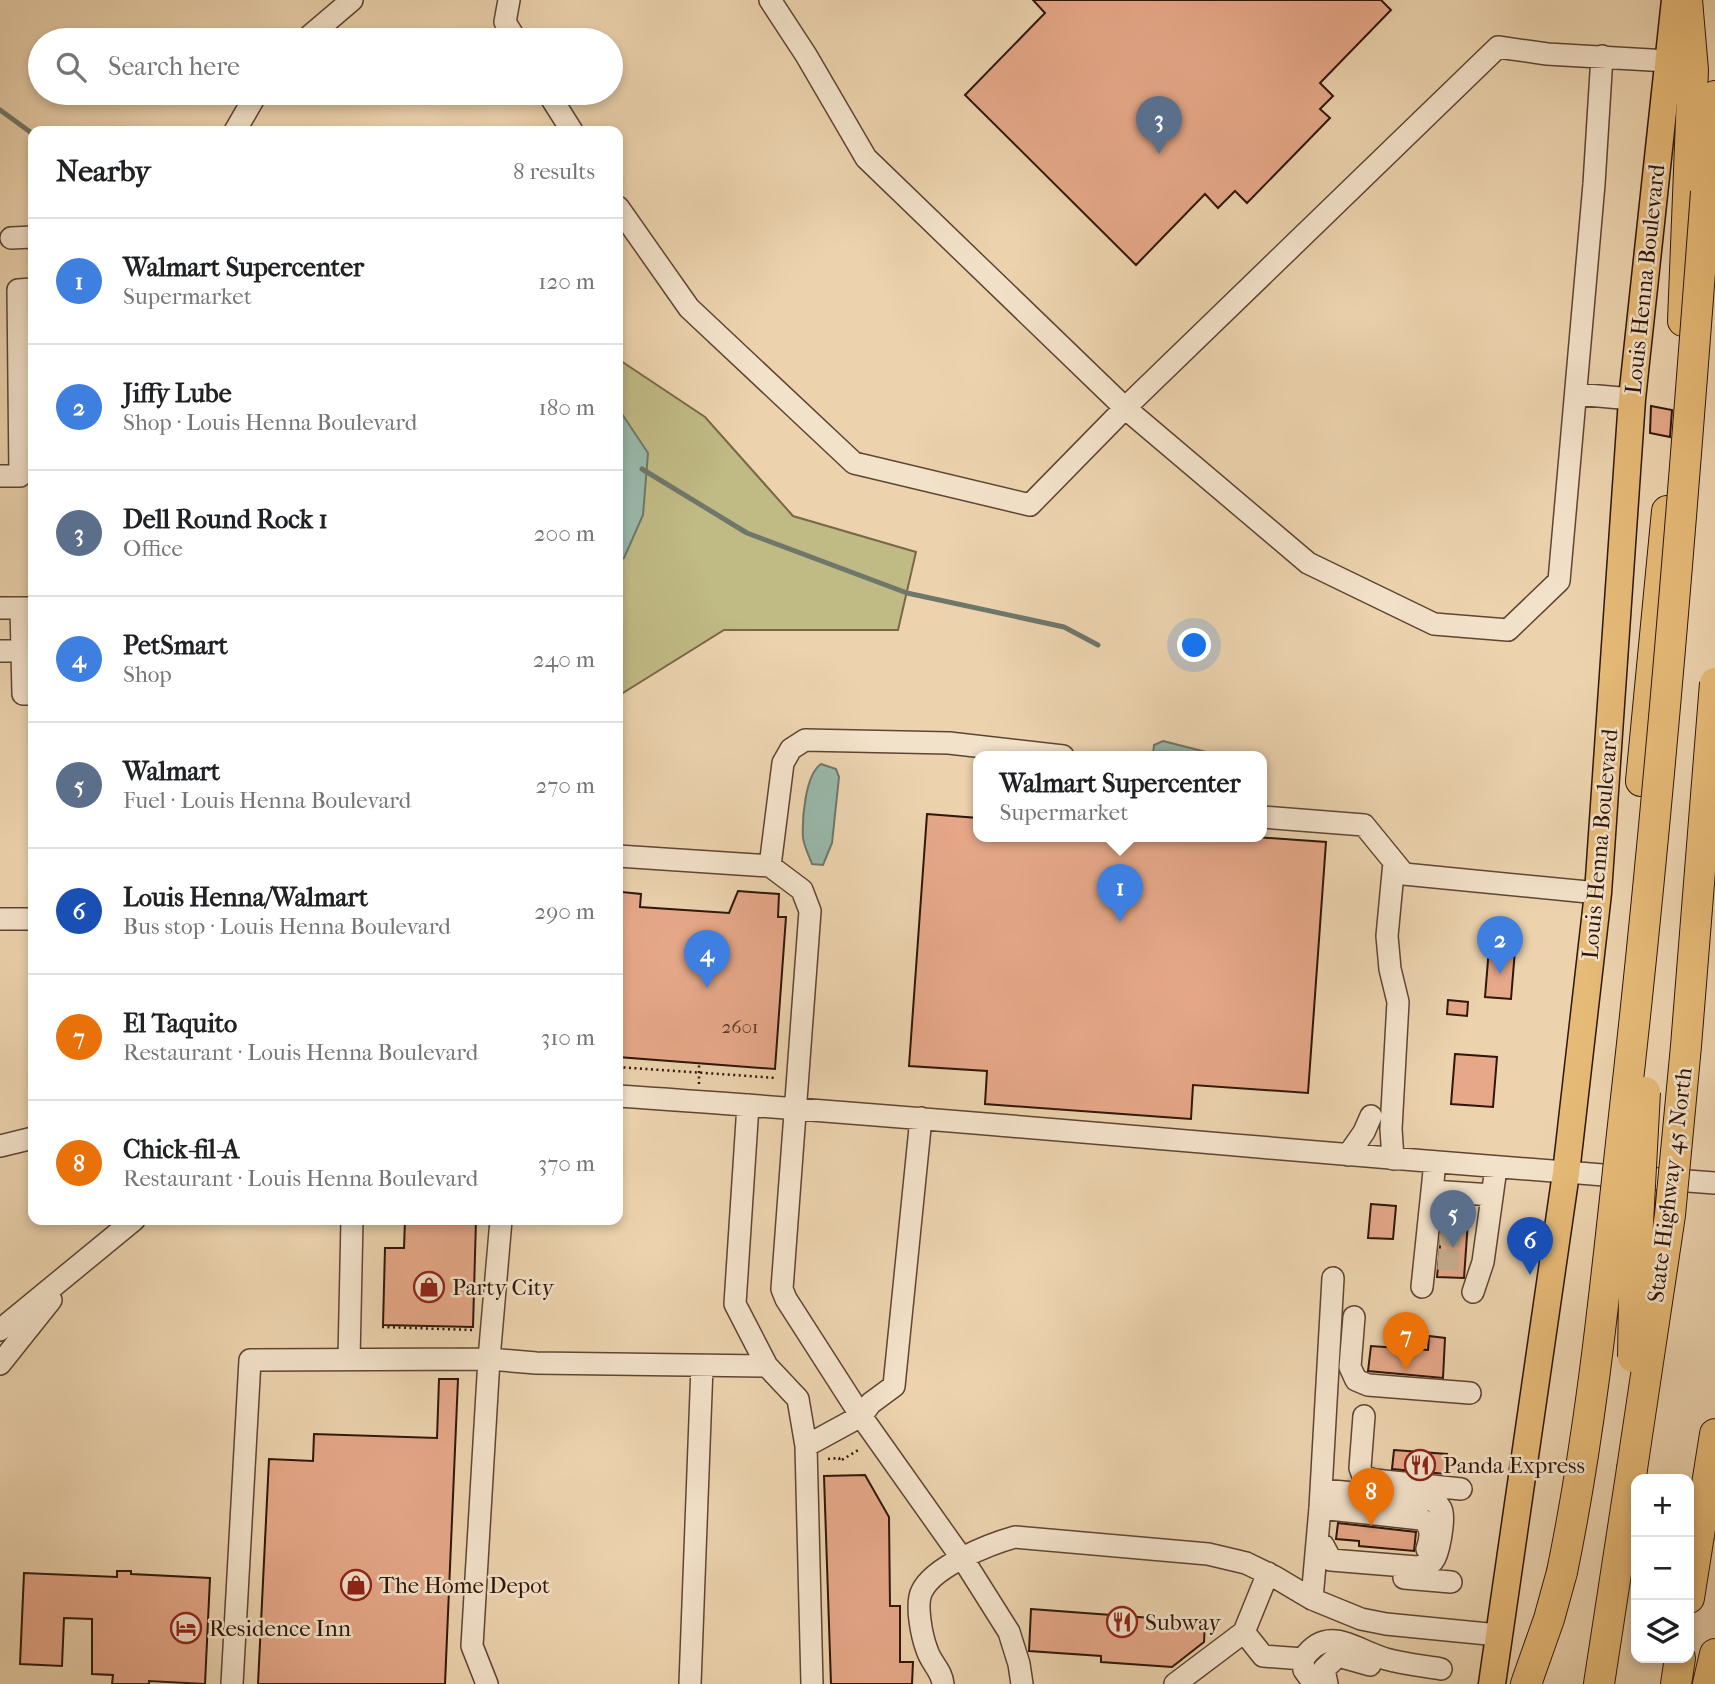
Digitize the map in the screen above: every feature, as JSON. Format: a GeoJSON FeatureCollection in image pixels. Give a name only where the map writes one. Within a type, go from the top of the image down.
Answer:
{"type":"FeatureCollection","features":[{"type":"Feature","properties":{"kind":"highway"},"geometry":{"type":"LineString","coordinates":[[1632,1469],[1634,1298],[1648,1014],[1641,780],[1677,424],[1693,70],[1687,0]]}},
{"type":"Feature","properties":{"kind":"highway"},"geometry":{"type":"LineString","coordinates":[[1526,1684],[1562,1572],[1578,1493],[1596,1370],[1642,958],[1675,607],[1715,96]]}},
{"type":"Feature","properties":{"kind":"highway","name":"State Highway 45 North"},"geometry":{"type":"LineString","coordinates":[[1599,1684],[1671,1202],[1715,683]]}},
{"type":"Feature","properties":{"kind":"highway"},"geometry":{"type":"LineString","coordinates":[[1694,1566],[1715,1434]]}},
{"type":"Feature","properties":{"kind":"highway"},"geometry":{"type":"LineString","coordinates":[[1708,1684],[1715,1654]]}},
{"type":"Feature","properties":{"kind":"highway"},"geometry":{"type":"LineString","coordinates":[[1676,1684],[1679,1663]]}},
{"type":"Feature","properties":{"kind":"main road","name":"Louis Henna Boulevard"},"geometry":{"type":"LineString","coordinates":[[1492,1684],[1566,1173],[1598,893],[1632,399],[1675,0]]}},
{"type":"Feature","properties":{"kind":"street"},"geometry":{"type":"LineString","coordinates":[[319,28],[352,0]]}},
{"type":"Feature","properties":{"kind":"street"},"geometry":{"type":"LineString","coordinates":[[509,0],[505,22],[509,28]]}},
{"type":"Feature","properties":{"kind":"street"},"geometry":{"type":"LineString","coordinates":[[770,0],[806,55],[866,158],[1125,408],[1308,563],[1434,624],[1508,630],[1559,580],[1594,184],[1602,56]]}},
{"type":"Feature","properties":{"kind":"street"},"geometry":{"type":"LineString","coordinates":[[623,214],[689,307],[854,463],[1030,505],[1125,408],[1498,47],[1547,54],[1668,61]]}},
{"type":"Feature","properties":{"kind":"street"},"geometry":{"type":"LineString","coordinates":[[238,126],[250,105]]}},
{"type":"Feature","properties":{"kind":"street"},"geometry":{"type":"LineString","coordinates":[[556,105],[569,126]]}},
{"type":"Feature","properties":{"kind":"street"},"geometry":{"type":"LineString","coordinates":[[11,238],[28,237]]}},
{"type":"Feature","properties":{"kind":"street"},"geometry":{"type":"LineString","coordinates":[[0,476],[20,476],[18,290],[28,289]]}},
{"type":"Feature","properties":{"kind":"street"},"geometry":{"type":"LineString","coordinates":[[1576,394],[1632,399]]}},
{"type":"Feature","properties":{"kind":"street"},"geometry":{"type":"LineString","coordinates":[[18,608],[28,651],[23,694],[28,694]]}},
{"type":"Feature","properties":{"kind":"street"},"geometry":{"type":"LineString","coordinates":[[0,651],[28,651]]}},
{"type":"Feature","properties":{"kind":"street"},"geometry":{"type":"LineString","coordinates":[[769,866],[783,764],[792,749],[805,740],[949,743],[1019,751]]}},
{"type":"Feature","properties":{"kind":"street"},"geometry":{"type":"LineString","coordinates":[[1267,817],[1364,825],[1404,874],[1598,893]]}},
{"type":"Feature","properties":{"kind":"street"},"geometry":{"type":"LineString","coordinates":[[623,856],[769,866],[802,890],[810,911],[782,1289],[861,1416],[962,1559],[1009,1632],[1022,1684]]}},
{"type":"Feature","properties":{"kind":"street"},"geometry":{"type":"LineString","coordinates":[[1393,1159],[1391,1129],[1398,1002],[1390,969],[1387,936],[1394,862]]}},
{"type":"Feature","properties":{"kind":"street"},"geometry":{"type":"LineString","coordinates":[[0,919],[28,919]]}},
{"type":"Feature","properties":{"kind":"street"},"geometry":{"type":"LineString","coordinates":[[623,1096],[921,1118],[1496,1168],[1715,1183]]}},
{"type":"Feature","properties":{"kind":"street"},"geometry":{"type":"LineString","coordinates":[[748,1105],[735,1304],[767,1366],[798,1399],[806,1446],[812,1684]]}},
{"type":"Feature","properties":{"kind":"street"},"geometry":{"type":"LineString","coordinates":[[1348,1155],[1371,1116]]}},
{"type":"Feature","properties":{"kind":"street"},"geometry":{"type":"LineString","coordinates":[[806,1446],[861,1416],[871,1403],[894,1386],[921,1118]]}},
{"type":"Feature","properties":{"kind":"street"},"geometry":{"type":"LineString","coordinates":[[0,1146],[28,1139]]}},
{"type":"Feature","properties":{"kind":"street"},"geometry":{"type":"LineString","coordinates":[[1422,1287],[1432,1258],[1435,1224],[1432,1191],[1435,1163]]}},
{"type":"Feature","properties":{"kind":"street"},"geometry":{"type":"LineString","coordinates":[[1474,1292],[1477,1227],[1492,1195],[1496,1168]]}},
{"type":"Feature","properties":{"kind":"street"},"geometry":{"type":"LineString","coordinates":[[1432,1191],[1492,1195]]}},
{"type":"Feature","properties":{"kind":"street"},"geometry":{"type":"LineString","coordinates":[[0,1330],[128,1225]]}},
{"type":"Feature","properties":{"kind":"street"},"geometry":{"type":"LineString","coordinates":[[349,1359],[352,1225]]}},
{"type":"Feature","properties":{"kind":"street"},"geometry":{"type":"LineString","coordinates":[[487,1684],[472,1646],[489,1359],[501,1225]]}},
{"type":"Feature","properties":{"kind":"street"},"geometry":{"type":"LineString","coordinates":[[0,1364],[80,1265]]}},
{"type":"Feature","properties":{"kind":"street"},"geometry":{"type":"LineString","coordinates":[[1312,1599],[1321,1538],[1333,1278]]}},
{"type":"Feature","properties":{"kind":"street"},"geometry":{"type":"LineString","coordinates":[[1354,1317],[1350,1367],[1356,1380],[1368,1385],[1470,1392]]}},
{"type":"Feature","properties":{"kind":"street"},"geometry":{"type":"LineString","coordinates":[[232,1684],[250,1360],[489,1359],[536,1363],[767,1366]]}},
{"type":"Feature","properties":{"kind":"street"},"geometry":{"type":"LineString","coordinates":[[690,1684],[702,1366]]}},
{"type":"Feature","properties":{"kind":"street"},"geometry":{"type":"LineString","coordinates":[[1364,1416],[1360,1468],[1363,1476],[1374,1480],[1461,1489]]}},
{"type":"Feature","properties":{"kind":"street"},"geometry":{"type":"LineString","coordinates":[[1321,1499],[1421,1519],[1430,1529],[1430,1539],[1426,1552],[1419,1558],[1336,1551],[1321,1538]]}},
{"type":"Feature","properties":{"kind":"street"},"geometry":{"type":"LineString","coordinates":[[943,1684],[943,1676],[927,1652],[919,1614],[922,1591],[937,1574],[962,1559],[987,1545],[1014,1536],[1208,1554],[1246,1563],[1312,1599],[1361,1619],[1498,1635]]}},
{"type":"Feature","properties":{"kind":"street"},"geometry":{"type":"LineString","coordinates":[[1314,1572],[1451,1582]]}},
{"type":"Feature","properties":{"kind":"street"},"geometry":{"type":"LineString","coordinates":[[1175,1684],[1244,1632],[1268,1573]]}},
{"type":"Feature","properties":{"kind":"street"},"geometry":{"type":"LineString","coordinates":[[1244,1632],[1263,1656],[1303,1659]]}},
{"type":"Feature","properties":{"kind":"street"},"geometry":{"type":"LineString","coordinates":[[1314,1684],[1304,1670],[1303,1659],[1312,1647],[1321,1641],[1343,1642],[1386,1659],[1441,1674],[1387,1669],[1338,1656],[1324,1669],[1327,1684]]}},
{"type":"Feature","properties":{"kind":"path"},"geometry":{"type":"LineString","coordinates":[[699,1063],[699,1090]]}},
{"type":"Feature","properties":{"kind":"path"},"geometry":{"type":"LineString","coordinates":[[623,1067],[777,1078]]}},
{"type":"Feature","properties":{"kind":"path"},"geometry":{"type":"LineString","coordinates":[[382,1327],[478,1330]]}},
{"type":"Feature","properties":{"kind":"path"},"geometry":{"type":"LineString","coordinates":[[828,1459],[839,1458],[840,1461],[862,1447]]}},
{"type":"Feature","properties":{"kind":"shaded area"},"geometry":{"type":"Polygon","coordinates":[[[623,362],[705,417],[793,516],[916,552],[898,630],[724,630],[623,693],[623,362]]]}},
{"type":"Feature","properties":{"kind":"shaded area"},"geometry":{"type":"Polygon","coordinates":[[[623,416],[648,453],[643,515],[624,558],[623,416]]]}},
{"type":"Feature","properties":{"kind":"shaded area"},"geometry":{"type":"Polygon","coordinates":[[[1163,741],[1202,751],[1153,751],[1154,745],[1163,741]]]}},
{"type":"Feature","properties":{"kind":"shaded area"},"geometry":{"type":"Polygon","coordinates":[[[821,764],[836,769],[839,777],[832,843],[823,865],[812,864],[803,838],[808,787],[821,764]]]}},
{"type":"Feature","properties":{"kind":"building"},"geometry":{"type":"Polygon","coordinates":[[[1033,0],[1381,0],[1391,10],[1320,83],[1333,96],[1320,109],[1330,118],[1247,203],[1235,191],[1218,208],[1205,194],[1136,265],[965,95],[1045,13],[1033,0]]]}},
{"type":"Feature","properties":{"kind":"building"},"geometry":{"type":"Polygon","coordinates":[[[1651,406],[1672,410],[1670,437],[1650,433],[1651,406]]]}},
{"type":"Feature","properties":{"kind":"building"},"geometry":{"type":"Polygon","coordinates":[[[927,814],[973,818],[973,842],[1267,842],[1267,838],[1326,842],[1308,1093],[1193,1085],[1191,1119],[985,1104],[987,1071],[909,1066],[927,814]]]}},
{"type":"Feature","properties":{"kind":"building"},"geometry":{"type":"Polygon","coordinates":[[[738,891],[779,894],[778,917],[786,917],[775,1069],[623,1057],[623,892],[641,894],[640,907],[729,913],[738,891]]]}},
{"type":"Feature","properties":{"kind":"building"},"geometry":{"type":"Polygon","coordinates":[[[1489,948],[1515,950],[1511,999],[1485,997],[1489,948]]]}},
{"type":"Feature","properties":{"kind":"building"},"geometry":{"type":"Polygon","coordinates":[[[1448,1000],[1468,1002],[1467,1016],[1447,1014],[1448,1000]]]}},
{"type":"Feature","properties":{"kind":"building"},"geometry":{"type":"Polygon","coordinates":[[[1455,1054],[1497,1057],[1493,1107],[1451,1104],[1455,1054]]]}},
{"type":"Feature","properties":{"kind":"building"},"geometry":{"type":"Polygon","coordinates":[[[1371,1204],[1396,1206],[1393,1239],[1368,1238],[1371,1204]]]}},
{"type":"Feature","properties":{"kind":"building"},"geometry":{"type":"Polygon","coordinates":[[[1444,1205],[1469,1207],[1464,1278],[1437,1277],[1444,1205]]]}},
{"type":"Feature","properties":{"kind":"building","name":"Party City"},"geometry":{"type":"Polygon","coordinates":[[[405,1225],[476,1225],[473,1327],[383,1325],[385,1248],[404,1248],[405,1225]]]}},
{"type":"Feature","properties":{"kind":"building"},"geometry":{"type":"Polygon","coordinates":[[[1429,1336],[1445,1338],[1443,1378],[1368,1371],[1371,1346],[1428,1350],[1429,1336]]]}},
{"type":"Feature","properties":{"kind":"building","name":"The Home Depot"},"geometry":{"type":"Polygon","coordinates":[[[439,1379],[458,1379],[445,1684],[258,1684],[269,1459],[313,1461],[314,1434],[437,1438],[439,1379]]]}},
{"type":"Feature","properties":{"kind":"building","name":"Panda Express"},"geometry":{"type":"Polygon","coordinates":[[[1394,1450],[1447,1454],[1446,1474],[1392,1469],[1394,1450]]]}},
{"type":"Feature","properties":{"kind":"building"},"geometry":{"type":"Polygon","coordinates":[[[865,1475],[889,1517],[890,1606],[900,1606],[900,1662],[913,1662],[912,1684],[831,1684],[824,1476],[865,1475]]]}},
{"type":"Feature","properties":{"kind":"building"},"geometry":{"type":"Polygon","coordinates":[[[1338,1523],[1416,1532],[1414,1551],[1359,1546],[1359,1541],[1336,1539],[1338,1523]]]}},
{"type":"Feature","properties":{"kind":"building","name":"Residence Inn"},"geometry":{"type":"Polygon","coordinates":[[[117,1571],[210,1578],[205,1684],[149,1681],[149,1684],[112,1684],[113,1675],[92,1674],[92,1619],[64,1618],[62,1666],[20,1664],[24,1573],[117,1577],[117,1571]]]}},
{"type":"Feature","properties":{"kind":"building"},"geometry":{"type":"Polygon","coordinates":[[[1031,1609],[1205,1622],[1204,1642],[1172,1667],[1101,1662],[1101,1656],[1029,1651],[1031,1609]]]}},
{"type":"Feature","properties":{"kind":"waterway"},"geometry":{"type":"LineString","coordinates":[[0,110],[28,130]]}},
{"type":"Feature","properties":{"kind":"waterway"},"geometry":{"type":"LineString","coordinates":[[642,469],[747,533],[907,593],[1064,627],[1098,645]]}},
{"type":"Feature","properties":{"kind":"tunnel"},"geometry":{"type":"LineString","coordinates":[[1442,1214],[1468,1217]]}},
{"type":"Feature","properties":{"kind":"tunnel"},"geometry":{"type":"LineString","coordinates":[[1440,1235],[1467,1237]]}},
{"type":"Feature","properties":{"kind":"tunnel"},"geometry":{"type":"LineString","coordinates":[[1438,1259],[1465,1261]]}},
{"type":"Feature","properties":{"kind":"place","name":"Dell Round Rock 1"},"geometry":{"type":"Point","coordinates":[1159,154]}},
{"type":"Feature","properties":{"kind":"place","name":"Walmart Supercenter"},"geometry":{"type":"Point","coordinates":[1120,922]}},
{"type":"Feature","properties":{"kind":"place","name":"Jiffy Lube"},"geometry":{"type":"Point","coordinates":[1500,974]}},
{"type":"Feature","properties":{"kind":"place","name":"PetSmart"},"geometry":{"type":"Point","coordinates":[707,988]}},
{"type":"Feature","properties":{"kind":"place","name":"Walmart"},"geometry":{"type":"Point","coordinates":[1453,1248]}},
{"type":"Feature","properties":{"kind":"place","name":"Louis Henna/Walmart"},"geometry":{"type":"Point","coordinates":[1530,1275]}},
{"type":"Feature","properties":{"kind":"place","name":"Party City"},"geometry":{"type":"Point","coordinates":[429,1287]}},
{"type":"Feature","properties":{"kind":"place","name":"El Taquito"},"geometry":{"type":"Point","coordinates":[1406,1370]}},
{"type":"Feature","properties":{"kind":"place","name":"Panda Express"},"geometry":{"type":"Point","coordinates":[1420,1465]}},
{"type":"Feature","properties":{"kind":"place","name":"Chick-fil-A"},"geometry":{"type":"Point","coordinates":[1371,1526]}},
{"type":"Feature","properties":{"kind":"place","name":"The Home Depot"},"geometry":{"type":"Point","coordinates":[356,1585]}},
{"type":"Feature","properties":{"kind":"place","name":"Subway"},"geometry":{"type":"Point","coordinates":[1122,1622]}},
{"type":"Feature","properties":{"kind":"place","name":"Residence Inn"},"geometry":{"type":"Point","coordinates":[186,1628]}}]}
